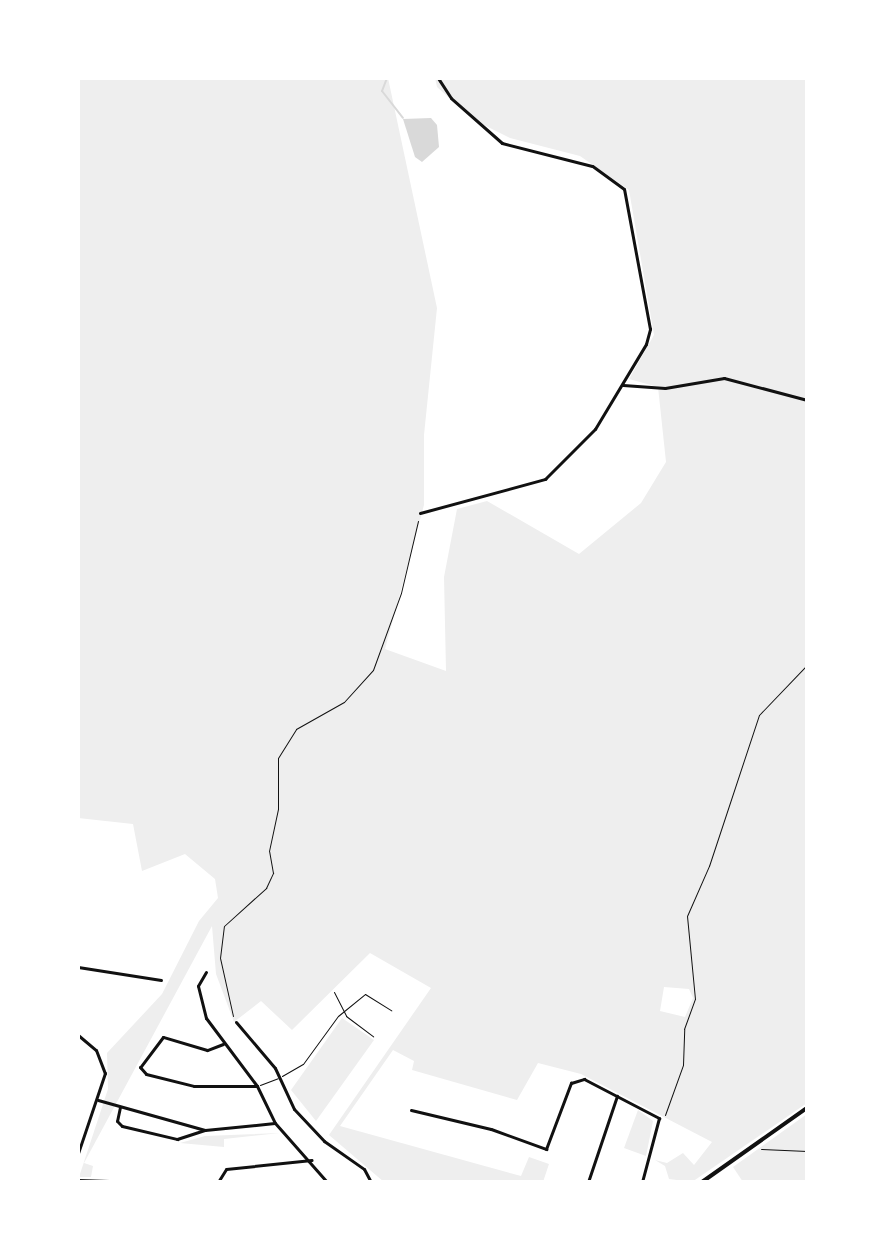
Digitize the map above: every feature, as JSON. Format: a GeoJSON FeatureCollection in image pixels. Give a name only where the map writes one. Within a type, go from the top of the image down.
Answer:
{"type":"FeatureCollection","features":[{"type":"Feature","properties":{"kind":"main road"},"geometry":{"type":"LineString","coordinates":[[702,1182],[807,1108]]}},
{"type":"Feature","properties":{"kind":"street"},"geometry":{"type":"LineString","coordinates":[[420,513],[545,479],[595,429],[623,385],[650,329],[635,271],[626,192],[592,166],[502,143],[451,98],[438,78]]}},
{"type":"Feature","properties":{"kind":"street"},"geometry":{"type":"LineString","coordinates":[[623,385],[665,388],[724,378],[807,400]]}},
{"type":"Feature","properties":{"kind":"street"},"geometry":{"type":"LineString","coordinates":[[78,967],[161,980]]}},
{"type":"Feature","properties":{"kind":"street"},"geometry":{"type":"LineString","coordinates":[[206,972],[198,986],[206,1018],[257,1086],[275,1123],[312,1160],[327,1182]]}},
{"type":"Feature","properties":{"kind":"street"},"geometry":{"type":"LineString","coordinates":[[236,1022],[280,1077],[294,1109],[324,1141],[364,1169],[371,1182]]}},
{"type":"Feature","properties":{"kind":"street"},"geometry":{"type":"LineString","coordinates":[[78,1035],[96,1050],[104,1066],[98,1100],[78,1153]]}},
{"type":"Feature","properties":{"kind":"street"},"geometry":{"type":"LineString","coordinates":[[224,1044],[212,1050],[163,1037],[140,1067],[146,1074],[194,1086],[257,1086]]}},
{"type":"Feature","properties":{"kind":"street"},"geometry":{"type":"LineString","coordinates":[[411,1110],[491,1129],[546,1149],[574,1079],[617,1096],[659,1118],[642,1182]]}},
{"type":"Feature","properties":{"kind":"street"},"geometry":{"type":"LineString","coordinates":[[588,1182],[617,1096]]}},
{"type":"Feature","properties":{"kind":"street"},"geometry":{"type":"LineString","coordinates":[[98,1100],[205,1130]]}},
{"type":"Feature","properties":{"kind":"street"},"geometry":{"type":"LineString","coordinates":[[120,1107],[117,1121],[122,1126],[177,1139],[205,1130],[275,1123]]}},
{"type":"Feature","properties":{"kind":"street"},"geometry":{"type":"LineString","coordinates":[[218,1182],[226,1169],[312,1160]]}},
{"type":"Feature","properties":{"kind":"street"},"geometry":{"type":"LineString","coordinates":[[78,1180],[140,1182]]}},
{"type":"Feature","properties":{"kind":"lane"},"geometry":{"type":"LineString","coordinates":[[334,992],[344,1012],[373,1036]]}},
{"type":"Feature","properties":{"kind":"lane"},"geometry":{"type":"LineString","coordinates":[[257,1086],[303,1064],[344,1012],[365,994],[391,1010]]}},
{"type":"Feature","properties":{"kind":"path"},"geometry":{"type":"LineString","coordinates":[[236,1022],[222,969],[225,921],[266,888],[273,873],[269,851],[278,809],[278,758],[296,729],[344,702],[373,670],[401,593],[420,513]]}},
{"type":"Feature","properties":{"kind":"path"},"geometry":{"type":"LineString","coordinates":[[667,1114],[695,999],[687,916],[709,866],[754,725],[807,665]]}},
{"type":"Feature","properties":{"kind":"path"},"geometry":{"type":"LineString","coordinates":[[748,1152],[807,1151]]}},
{"type":"Feature","properties":{"kind":"shaded area"},"geometry":{"type":"Polygon","coordinates":[[[78,78],[388,78],[437,308],[424,435],[424,505],[385,649],[446,671],[444,577],[457,509],[487,501],[579,554],[641,503],[666,462],[658,387],[629,379],[654,335],[629,190],[580,156],[510,138],[474,120],[437,87],[435,78],[807,78],[807,1103],[692,1182],[669,1179],[665,1166],[655,1160],[667,1163],[683,1153],[694,1165],[712,1142],[581,1074],[538,1063],[517,1100],[412,1070],[414,1061],[393,1050],[340,1126],[521,1176],[529,1157],[549,1164],[543,1182],[384,1182],[329,1135],[431,988],[370,953],[292,1030],[261,1001],[234,1022],[216,974],[212,926],[84,1163],[93,1166],[91,1177],[79,1177],[108,1089],[107,1053],[162,994],[199,921],[218,898],[215,879],[185,854],[142,871],[133,824],[78,818],[78,78]],[[664,987],[660,1011],[685,1017],[693,998],[689,989],[664,987]]]}},
{"type":"Feature","properties":{"kind":"shaded area"},"geometry":{"type":"Polygon","coordinates":[[[431,118],[437,125],[439,147],[422,162],[415,157],[403,119],[431,118]]]}},
{"type":"Feature","properties":{"kind":"shaded area"},"geometry":{"type":"Polygon","coordinates":[[[342,1018],[374,1040],[316,1121],[291,1090],[342,1018]]]}},
{"type":"Feature","properties":{"kind":"shaded area"},"geometry":{"type":"Polygon","coordinates":[[[638,1110],[653,1121],[646,1156],[624,1148],[638,1110]]]}},
{"type":"Feature","properties":{"kind":"shaded area"},"geometry":{"type":"Polygon","coordinates":[[[807,1114],[807,1182],[743,1182],[733,1167],[807,1114]]]}},
{"type":"Feature","properties":{"kind":"shaded area"},"geometry":{"type":"Polygon","coordinates":[[[280,1133],[224,1139],[224,1147],[180,1143],[205,1136],[280,1133]]]}},
{"type":"Feature","properties":{"kind":"waterway"},"geometry":{"type":"LineString","coordinates":[[387,78],[382,91],[403,118]]}}]}
